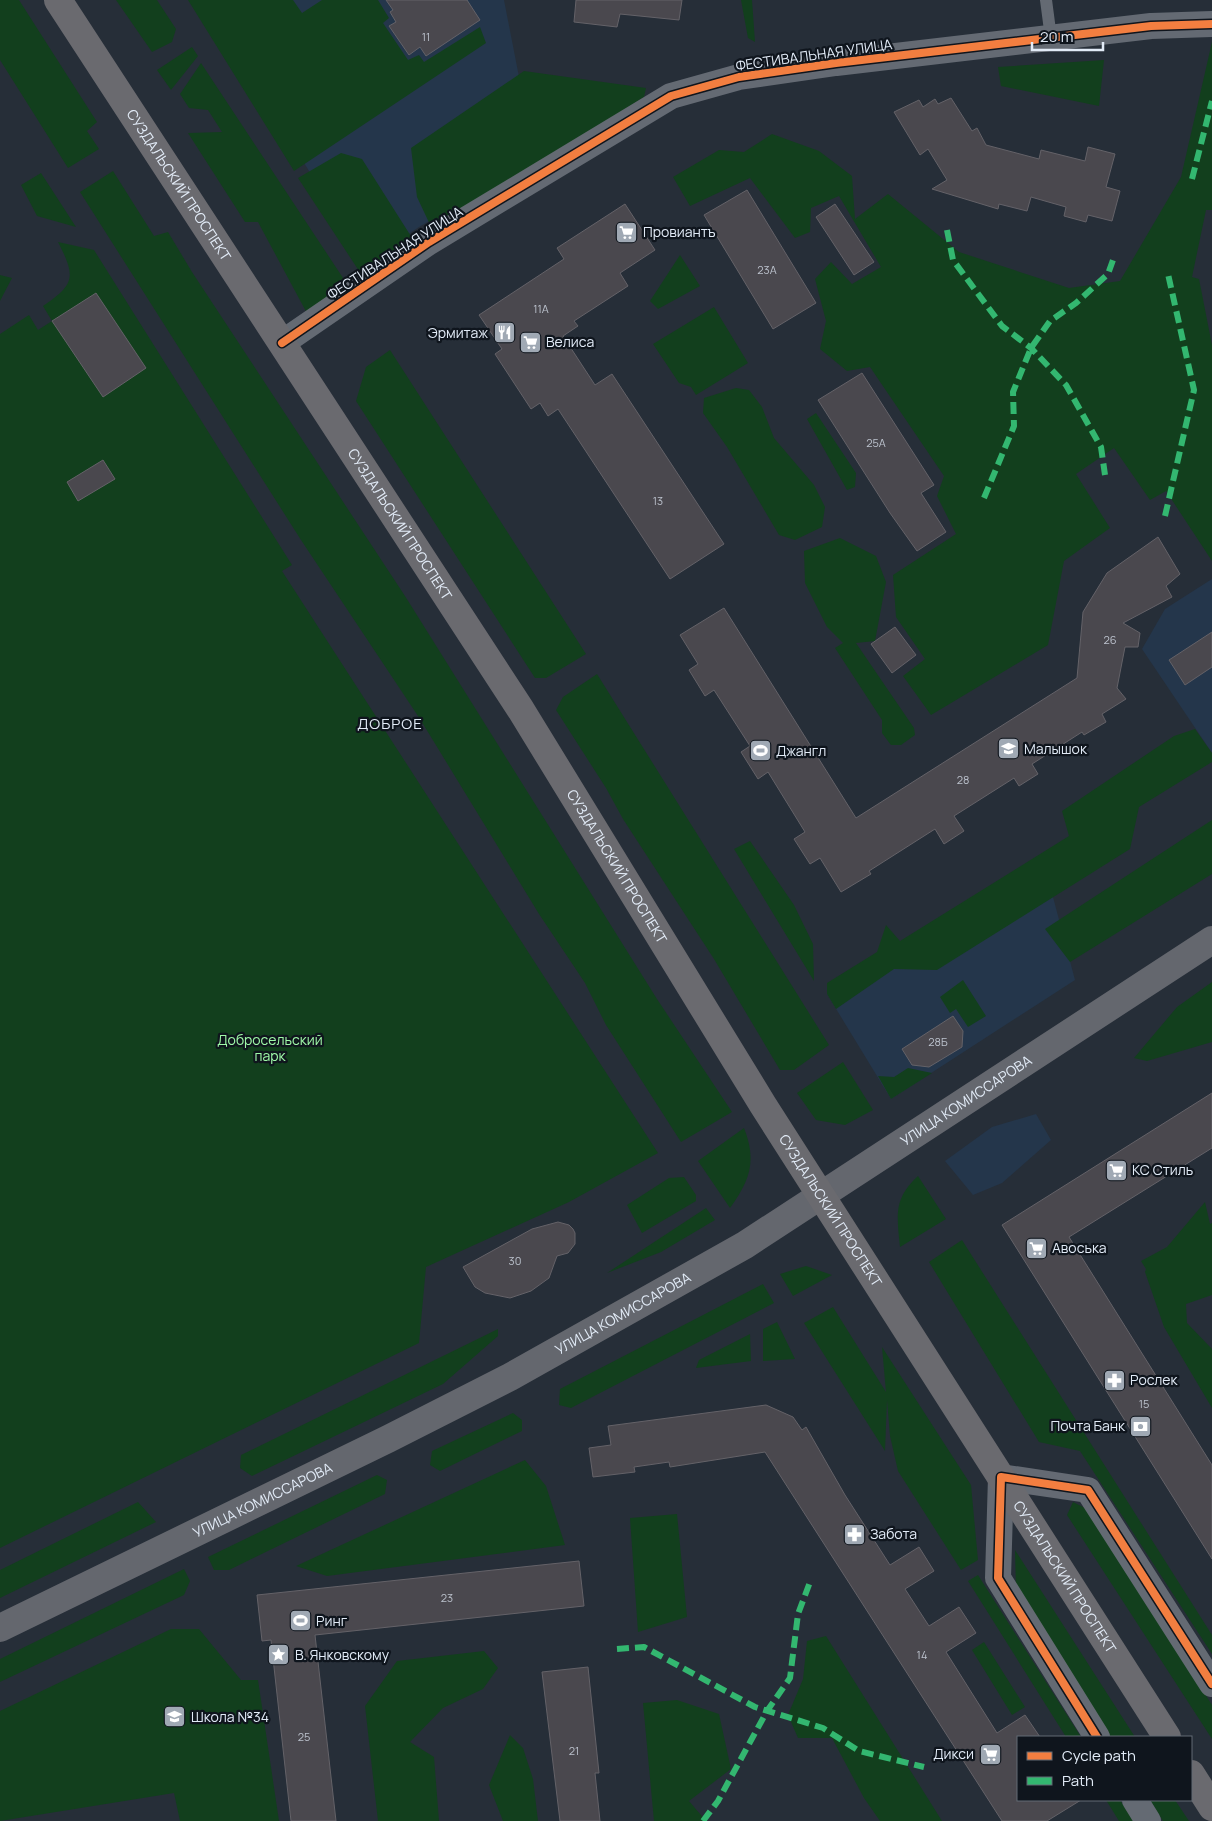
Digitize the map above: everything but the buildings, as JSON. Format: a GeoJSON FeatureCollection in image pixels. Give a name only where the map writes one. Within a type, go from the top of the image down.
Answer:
{"type":"FeatureCollection","features":[{"type":"Feature","properties":{"kind":"main road","name":"СУЗДАЛЬСКИЙ ПРОСПЕКТ"},"geometry":{"type":"LineString","coordinates":[[58,0],[521,710],[821,1197],[1166,1736]]}},
{"type":"Feature","properties":{"kind":"main road","name":"УЛИЦА КОМИССАРОВА"},"geometry":{"type":"LineString","coordinates":[[0,1628],[510,1377],[745,1245],[1212,940]]}},
{"type":"Feature","properties":{"kind":"main road"},"geometry":{"type":"LineString","coordinates":[[1192,1776],[1212,1807]]}},
{"type":"Feature","properties":{"kind":"street","name":"ФЕСТИВАЛЬНАЯ УЛИЦА"},"geometry":{"type":"LineString","coordinates":[[282,343],[429,242],[671,96],[748,76],[1151,26],[1212,24]]}},
{"type":"Feature","properties":{"kind":"street"},"geometry":{"type":"LineString","coordinates":[[1096,1736],[998,1578],[1001,1477],[1088,1490],[1212,1684]]}},
{"type":"Feature","properties":{"kind":"street"},"geometry":{"type":"LineString","coordinates":[[1136,1801],[1148,1821]]}},
{"type":"Feature","properties":{"kind":"lane"},"geometry":{"type":"LineString","coordinates":[[1046,0],[1051,38]]}},
{"type":"Feature","properties":{"kind":"shaded area"},"geometry":{"type":"Polygon","coordinates":[[[202,0],[504,0],[521,87],[617,108],[419,227],[366,262],[202,0]]]}},
{"type":"Feature","properties":{"kind":"shaded area"},"geometry":{"type":"Polygon","coordinates":[[[1212,579],[1212,753],[1142,649],[1165,609],[1212,579]]]}},
{"type":"Feature","properties":{"kind":"shaded area"},"geometry":{"type":"Polygon","coordinates":[[[1044,863],[1075,980],[891,1099],[827,994],[1044,863]]]}},
{"type":"Feature","properties":{"kind":"shaded area"},"geometry":{"type":"Polygon","coordinates":[[[1036,1114],[1051,1140],[1002,1183],[973,1195],[945,1161],[992,1127],[1036,1114]]]}},
{"type":"Feature","properties":{"kind":"green space"},"geometry":{"type":"Polygon","coordinates":[[[0,0],[19,0],[97,122],[87,131],[99,149],[68,168],[0,60],[0,0]]]}},
{"type":"Feature","properties":{"kind":"green space"},"geometry":{"type":"Polygon","coordinates":[[[116,0],[157,0],[176,29],[172,42],[152,52],[116,0]]]}},
{"type":"Feature","properties":{"kind":"green space"},"geometry":{"type":"Polygon","coordinates":[[[188,0],[293,0],[302,13],[322,0],[378,0],[389,18],[383,23],[408,60],[419,55],[424,62],[480,27],[486,43],[294,171],[188,0]]]}},
{"type":"Feature","properties":{"kind":"green space"},"geometry":{"type":"Polygon","coordinates":[[[741,0],[752,0],[755,42],[748,38],[741,0]]]}},
{"type":"Feature","properties":{"kind":"green space"},"geometry":{"type":"Polygon","coordinates":[[[1212,42],[1212,210],[1206,210],[1192,277],[1199,279],[1212,345],[1212,561],[1166,491],[1150,500],[1114,448],[1076,474],[1110,528],[1064,561],[1048,645],[931,715],[903,676],[925,659],[896,617],[893,575],[956,534],[937,496],[944,476],[870,367],[847,371],[820,349],[826,321],[815,279],[831,262],[852,284],[881,267],[839,196],[811,208],[810,232],[795,238],[750,178],[690,206],[673,177],[719,150],[744,152],[772,134],[819,151],[852,176],[855,219],[888,194],[959,252],[1069,288],[1120,281],[1181,177],[1212,42]]]}},
{"type":"Feature","properties":{"kind":"green space"},"geometry":{"type":"Polygon","coordinates":[[[192,47],[198,56],[171,90],[157,70],[192,47]]]}},
{"type":"Feature","properties":{"kind":"green space"},"geometry":{"type":"Polygon","coordinates":[[[1104,60],[1099,106],[1001,86],[998,67],[1104,60]]]}},
{"type":"Feature","properties":{"kind":"green space"},"geometry":{"type":"Polygon","coordinates":[[[201,63],[349,287],[309,317],[258,222],[245,222],[188,133],[222,132],[208,110],[189,108],[180,94],[201,63]]]}},
{"type":"Feature","properties":{"kind":"green space"},"geometry":{"type":"Polygon","coordinates":[[[524,71],[646,88],[644,97],[433,231],[417,197],[411,148],[524,71]]]}},
{"type":"Feature","properties":{"kind":"green space"},"geometry":{"type":"Polygon","coordinates":[[[341,153],[362,159],[414,241],[361,274],[298,178],[341,153]]]}},
{"type":"Feature","properties":{"kind":"green space"},"geometry":{"type":"Polygon","coordinates":[[[113,171],[154,236],[168,232],[192,272],[405,596],[657,999],[732,1112],[681,1142],[606,1025],[585,983],[539,914],[420,719],[301,540],[80,192],[113,171]]]}},
{"type":"Feature","properties":{"kind":"green space"},"geometry":{"type":"Polygon","coordinates":[[[41,173],[76,227],[37,216],[21,185],[41,173]]]}},
{"type":"Feature","properties":{"kind":"green space","name":"Добросельский парк"},"geometry":{"type":"Polygon","coordinates":[[[58,242],[94,250],[292,565],[282,571],[658,1153],[569,1202],[426,1267],[419,1343],[0,1548],[0,334],[29,315],[38,330],[52,321],[43,306],[67,285],[70,272],[58,242]]]}},
{"type":"Feature","properties":{"kind":"green space"},"geometry":{"type":"Polygon","coordinates":[[[680,255],[700,286],[658,309],[650,301],[680,255]]]}},
{"type":"Feature","properties":{"kind":"green space"},"geometry":{"type":"Polygon","coordinates":[[[0,275],[12,278],[0,301],[0,275]]]}},
{"type":"Feature","properties":{"kind":"green space"},"geometry":{"type":"Polygon","coordinates":[[[714,307],[748,363],[696,395],[691,387],[679,383],[653,344],[714,307]]]}},
{"type":"Feature","properties":{"kind":"green space"},"geometry":{"type":"Polygon","coordinates":[[[390,350],[586,654],[546,678],[535,678],[356,401],[366,367],[390,350]]]}},
{"type":"Feature","properties":{"kind":"green space"},"geometry":{"type":"Polygon","coordinates":[[[736,388],[749,390],[762,407],[774,438],[814,485],[825,507],[822,527],[795,540],[779,535],[727,447],[703,413],[704,398],[736,388]]]}},
{"type":"Feature","properties":{"kind":"green space"},"geometry":{"type":"Polygon","coordinates":[[[816,413],[856,473],[855,487],[847,490],[807,419],[816,413]]]}},
{"type":"Feature","properties":{"kind":"green space"},"geometry":{"type":"Polygon","coordinates":[[[840,538],[876,556],[886,582],[875,641],[856,643],[914,728],[915,735],[901,745],[891,745],[882,733],[882,720],[835,648],[843,643],[827,627],[805,583],[804,551],[840,538]]]}},
{"type":"Feature","properties":{"kind":"green space"},"geometry":{"type":"Polygon","coordinates":[[[597,674],[829,1045],[794,1070],[780,1070],[714,959],[623,819],[606,788],[556,710],[563,697],[597,674]]]}},
{"type":"Feature","properties":{"kind":"green space"},"geometry":{"type":"Polygon","coordinates":[[[1195,729],[1212,753],[1212,762],[1139,807],[1130,849],[937,970],[894,969],[836,1009],[827,994],[827,983],[877,952],[886,925],[900,941],[1069,836],[1062,811],[1174,736],[1195,729]]]}},
{"type":"Feature","properties":{"kind":"green space"},"geometry":{"type":"Polygon","coordinates":[[[1212,820],[1212,874],[1070,962],[1045,929],[1212,820]]]}},
{"type":"Feature","properties":{"kind":"green space"},"geometry":{"type":"Polygon","coordinates":[[[750,841],[794,905],[813,944],[814,981],[734,849],[750,841]]]}},
{"type":"Feature","properties":{"kind":"green space"},"geometry":{"type":"Polygon","coordinates":[[[963,980],[986,1016],[968,1027],[956,1009],[950,1013],[940,997],[963,980]]]}},
{"type":"Feature","properties":{"kind":"green space"},"geometry":{"type":"Polygon","coordinates":[[[1212,982],[1212,1042],[1147,1061],[1134,1058],[1177,1007],[1212,982]]]}},
{"type":"Feature","properties":{"kind":"green space"},"geometry":{"type":"Polygon","coordinates":[[[843,1062],[873,1110],[845,1125],[816,1120],[797,1093],[843,1062]]]}},
{"type":"Feature","properties":{"kind":"green space"},"geometry":{"type":"Polygon","coordinates":[[[908,1068],[932,1073],[891,1099],[878,1076],[894,1077],[908,1068]]]}},
{"type":"Feature","properties":{"kind":"green space"},"geometry":{"type":"Polygon","coordinates":[[[744,1128],[751,1160],[747,1179],[730,1208],[698,1161],[744,1128]]]}},
{"type":"Feature","properties":{"kind":"green space"},"geometry":{"type":"Polygon","coordinates":[[[918,1176],[946,1219],[900,1247],[898,1208],[904,1192],[918,1176]]]}},
{"type":"Feature","properties":{"kind":"green space"},"geometry":{"type":"Polygon","coordinates":[[[684,1177],[696,1195],[696,1201],[642,1233],[627,1205],[669,1178],[684,1177]]]}},
{"type":"Feature","properties":{"kind":"green space"},"geometry":{"type":"Polygon","coordinates":[[[1205,1202],[1210,1224],[1212,1223],[1212,1295],[1186,1304],[1187,1323],[1212,1349],[1212,1408],[1164,1327],[1145,1272],[1146,1269],[1141,1261],[1167,1247],[1205,1202]]]}},
{"type":"Feature","properties":{"kind":"green space"},"geometry":{"type":"Polygon","coordinates":[[[706,1208],[715,1220],[661,1252],[607,1273],[706,1208]]]}},
{"type":"Feature","properties":{"kind":"green space"},"geometry":{"type":"Polygon","coordinates":[[[962,1240],[1212,1635],[1212,1654],[1080,1451],[1039,1442],[929,1262],[962,1240]]]}},
{"type":"Feature","properties":{"kind":"green space"},"geometry":{"type":"Polygon","coordinates":[[[806,1266],[832,1275],[793,1296],[780,1274],[806,1266]]]}},
{"type":"Feature","properties":{"kind":"green space"},"geometry":{"type":"Polygon","coordinates":[[[763,1284],[774,1303],[571,1408],[559,1405],[560,1389],[763,1284]]]}},
{"type":"Feature","properties":{"kind":"green space"},"geometry":{"type":"Polygon","coordinates":[[[833,1307],[886,1392],[882,1347],[971,1485],[978,1560],[961,1570],[898,1471],[890,1436],[887,1400],[885,1451],[804,1323],[833,1307]]]}},
{"type":"Feature","properties":{"kind":"green space"},"geometry":{"type":"Polygon","coordinates":[[[777,1322],[795,1359],[763,1361],[763,1329],[777,1322]]]}},
{"type":"Feature","properties":{"kind":"green space"},"geometry":{"type":"Polygon","coordinates":[[[498,1329],[498,1336],[443,1384],[252,1476],[240,1468],[241,1455],[498,1329]]]}},
{"type":"Feature","properties":{"kind":"green space"},"geometry":{"type":"Polygon","coordinates":[[[750,1334],[751,1361],[696,1368],[699,1360],[750,1334]]]}},
{"type":"Feature","properties":{"kind":"green space"},"geometry":{"type":"Polygon","coordinates":[[[513,1413],[522,1420],[522,1431],[440,1471],[430,1465],[432,1451],[513,1413]]]}},
{"type":"Feature","properties":{"kind":"green space"},"geometry":{"type":"Polygon","coordinates":[[[525,1460],[546,1486],[565,1545],[327,1576],[296,1566],[525,1460]]]}},
{"type":"Feature","properties":{"kind":"green space"},"geometry":{"type":"Polygon","coordinates":[[[377,1475],[387,1480],[385,1494],[229,1570],[214,1570],[208,1557],[377,1475]]]}},
{"type":"Feature","properties":{"kind":"green space"},"geometry":{"type":"Polygon","coordinates":[[[138,1502],[156,1522],[0,1598],[0,1570],[138,1502]]]}},
{"type":"Feature","properties":{"kind":"green space"},"geometry":{"type":"Polygon","coordinates":[[[1073,1502],[1087,1509],[1212,1705],[1212,1739],[1067,1515],[1073,1502]]]}},
{"type":"Feature","properties":{"kind":"green space"},"geometry":{"type":"Polygon","coordinates":[[[677,1514],[687,1617],[638,1632],[630,1518],[677,1514]]]}},
{"type":"Feature","properties":{"kind":"green space"},"geometry":{"type":"Polygon","coordinates":[[[1015,1550],[1134,1736],[1109,1736],[1016,1590],[1015,1550]]]}},
{"type":"Feature","properties":{"kind":"green space"},"geometry":{"type":"Polygon","coordinates":[[[184,1569],[190,1581],[184,1595],[0,1682],[0,1659],[184,1569]]]}},
{"type":"Feature","properties":{"kind":"green space"},"geometry":{"type":"Polygon","coordinates":[[[978,1575],[1080,1736],[1065,1736],[968,1581],[978,1575]]]}},
{"type":"Feature","properties":{"kind":"green space","name":"Школа №34"},"geometry":{"type":"Polygon","coordinates":[[[171,1629],[199,1629],[241,1680],[258,1680],[279,1821],[180,1821],[174,1793],[0,1821],[0,1711],[171,1629]]]}},
{"type":"Feature","properties":{"kind":"green space"},"geometry":{"type":"Polygon","coordinates":[[[826,1636],[942,1821],[880,1821],[864,1798],[832,1738],[798,1738],[788,1715],[803,1679],[807,1641],[826,1636]]]}},
{"type":"Feature","properties":{"kind":"green space"},"geometry":{"type":"Polygon","coordinates":[[[984,1642],[1025,1707],[1012,1715],[972,1650],[984,1642]]]}},
{"type":"Feature","properties":{"kind":"green space"},"geometry":{"type":"Polygon","coordinates":[[[484,1651],[498,1668],[483,1689],[443,1708],[410,1742],[434,1757],[439,1821],[378,1821],[365,1706],[397,1661],[484,1651]]]}},
{"type":"Feature","properties":{"kind":"green space"},"geometry":{"type":"Polygon","coordinates":[[[677,1700],[719,1714],[731,1769],[689,1801],[706,1821],[654,1821],[643,1703],[677,1700]]]}},
{"type":"Feature","properties":{"kind":"green space"},"geometry":{"type":"Polygon","coordinates":[[[510,1735],[523,1748],[533,1779],[538,1821],[503,1821],[489,1785],[510,1735]]]}},
{"type":"Feature","properties":{"kind":"green space"},"geometry":{"type":"Polygon","coordinates":[[[1107,1801],[1121,1801],[1134,1821],[1119,1821],[1107,1801]]]}},
{"type":"Feature","properties":{"kind":"green space"},"geometry":{"type":"Polygon","coordinates":[[[1151,1801],[1176,1801],[1189,1821],[1163,1821],[1151,1801]]]}},
{"type":"Feature","properties":{"kind":"marked path"},"geometry":{"type":"LineString","coordinates":[[1192,179],[1212,101]]}},
{"type":"Feature","properties":{"kind":"marked path"},"geometry":{"type":"LineString","coordinates":[[947,230],[953,260],[1002,326],[1031,348],[1066,385],[1101,447],[1105,475]]}},
{"type":"Feature","properties":{"kind":"marked path"},"geometry":{"type":"LineString","coordinates":[[984,498],[1014,426],[1013,392],[1031,348],[1050,321],[1076,303],[1108,274],[1113,260]]}},
{"type":"Feature","properties":{"kind":"marked path"},"geometry":{"type":"LineString","coordinates":[[1165,516],[1194,390],[1168,274]]}},
{"type":"Feature","properties":{"kind":"marked path"},"geometry":{"type":"LineString","coordinates":[[703,1821],[718,1801],[767,1711],[790,1678],[798,1614],[810,1582]]}},
{"type":"Feature","properties":{"kind":"marked path"},"geometry":{"type":"LineString","coordinates":[[617,1649],[644,1647],[755,1707],[823,1728],[859,1751],[924,1767]]}},
{"type":"Feature","properties":{"kind":"cycle path"},"geometry":{"type":"LineString","coordinates":[[282,343],[429,242],[671,96],[739,77],[836,63],[1151,26],[1212,24]]}},
{"type":"Feature","properties":{"kind":"cycle path"},"geometry":{"type":"LineString","coordinates":[[1096,1736],[998,1578],[1001,1477],[1088,1490],[1212,1684]]}},
{"type":"Feature","properties":{"kind":"place","name":"Провиантъ"},"geometry":{"type":"Point","coordinates":[627,232]}},
{"type":"Feature","properties":{"kind":"place","name":"Эрмитаж"},"geometry":{"type":"Point","coordinates":[504,333]}},
{"type":"Feature","properties":{"kind":"place","name":"Велиса"},"geometry":{"type":"Point","coordinates":[530,342]}},
{"type":"Feature","properties":{"kind":"place","name":"Малышок"},"geometry":{"type":"Point","coordinates":[1008,749]}},
{"type":"Feature","properties":{"kind":"place","name":"Джангл"},"geometry":{"type":"Point","coordinates":[760,751]}},
{"type":"Feature","properties":{"kind":"place","name":"КС Стиль"},"geometry":{"type":"Point","coordinates":[1116,1170]}},
{"type":"Feature","properties":{"kind":"place","name":"Авоська"},"geometry":{"type":"Point","coordinates":[1036,1248]}},
{"type":"Feature","properties":{"kind":"place","name":"Рослек"},"geometry":{"type":"Point","coordinates":[1114,1380]}},
{"type":"Feature","properties":{"kind":"place","name":"Почта Банк"},"geometry":{"type":"Point","coordinates":[1141,1426]}},
{"type":"Feature","properties":{"kind":"place","name":"Забота"},"geometry":{"type":"Point","coordinates":[854,1534]}},
{"type":"Feature","properties":{"kind":"place","name":"Ринг"},"geometry":{"type":"Point","coordinates":[300,1621]}},
{"type":"Feature","properties":{"kind":"place","name":"В. Янковскому"},"geometry":{"type":"Point","coordinates":[279,1655]}},
{"type":"Feature","properties":{"kind":"place","name":"Школа №34"},"geometry":{"type":"Point","coordinates":[175,1717]}},
{"type":"Feature","properties":{"kind":"place","name":"Дикси"},"geometry":{"type":"Point","coordinates":[990,1754]}},
{"type":"Feature","properties":{"kind":"district","name":"ДОБРОЕ"},"geometry":{"type":"Point","coordinates":[390,724]}}]}
